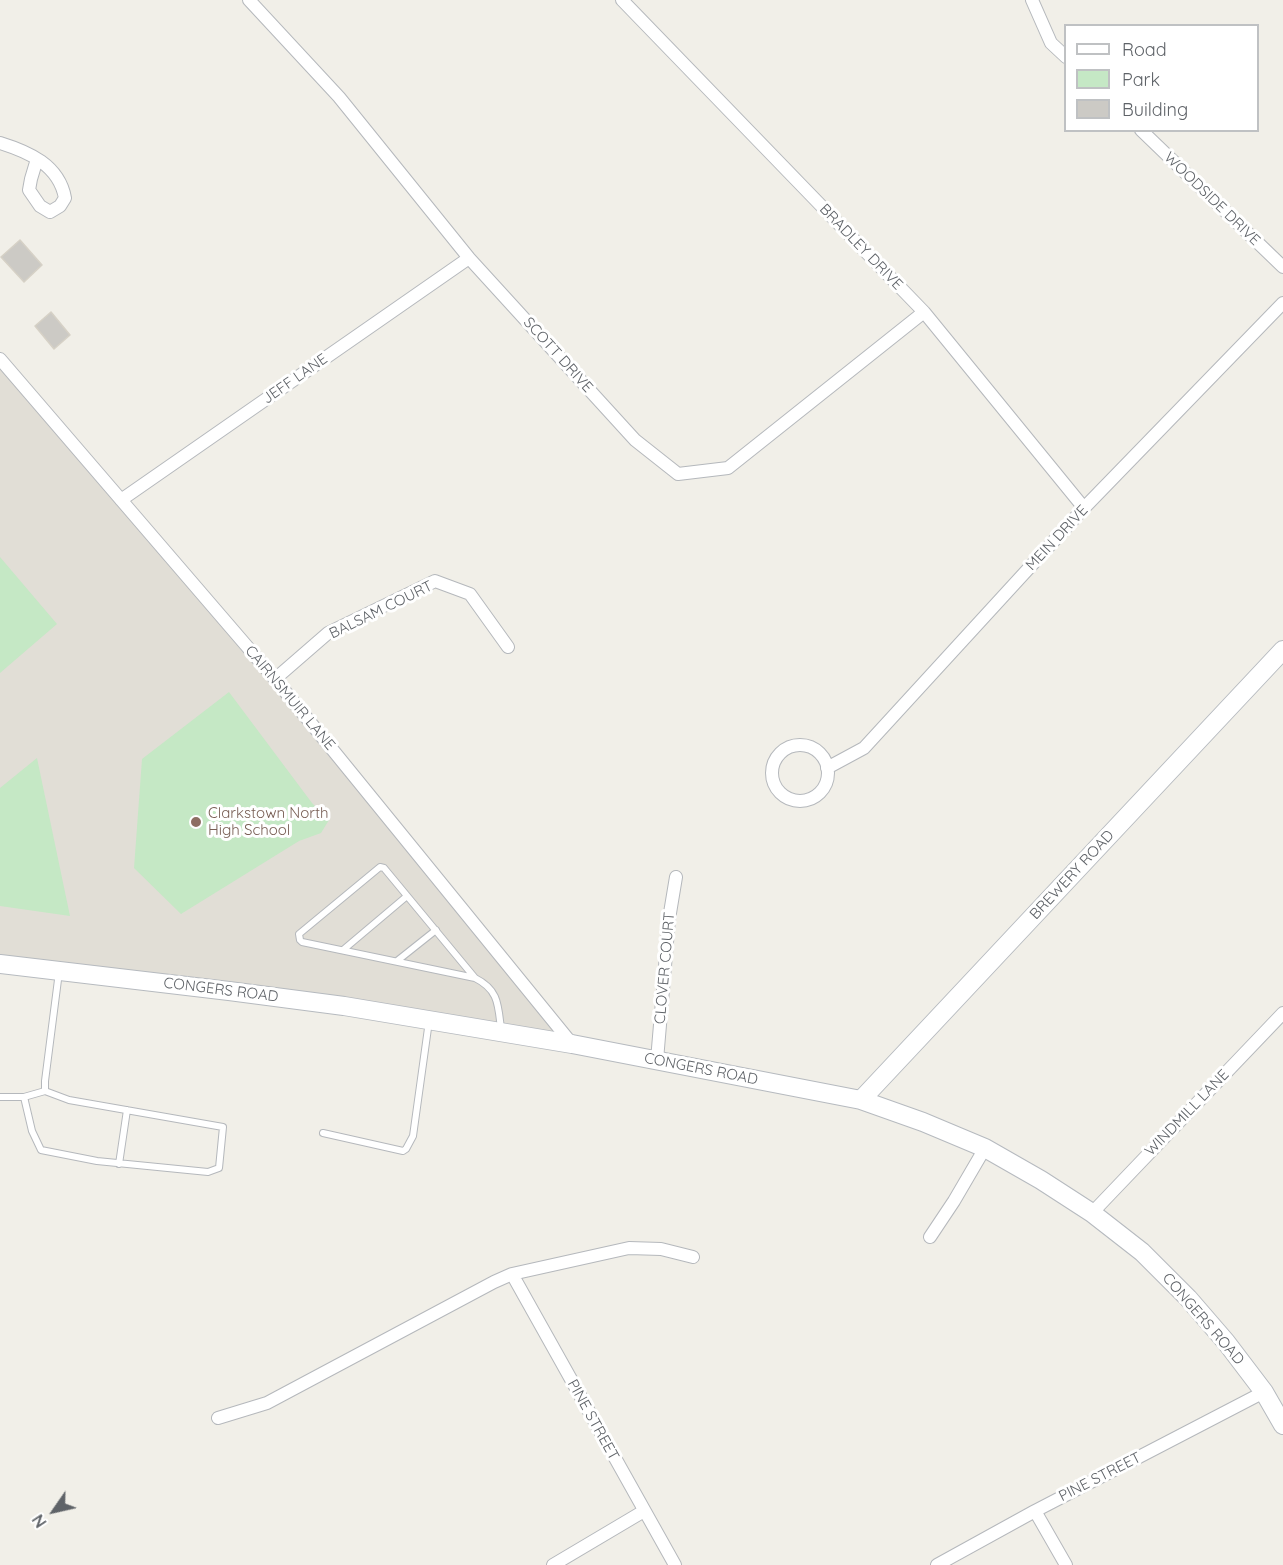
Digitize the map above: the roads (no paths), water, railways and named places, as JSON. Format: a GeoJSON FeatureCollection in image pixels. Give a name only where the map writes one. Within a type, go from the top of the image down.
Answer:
{"type":"FeatureCollection","features":[{"type":"Feature","properties":{"kind":"street","name":"SCOTT DRIVE"},"geometry":{"type":"LineString","coordinates":[[249,0],[339,97],[469,258],[635,440],[678,474],[728,468],[924,312]]}},
{"type":"Feature","properties":{"kind":"street","name":"BRADLEY DRIVE"},"geometry":{"type":"LineString","coordinates":[[622,0],[924,312],[1084,508]]}},
{"type":"Feature","properties":{"kind":"street"},"geometry":{"type":"LineString","coordinates":[[1032,0],[1051,44],[1064,56]]}},
{"type":"Feature","properties":{"kind":"street","name":"WOODSIDE DRIVE"},"geometry":{"type":"LineString","coordinates":[[1143,132],[1283,267]]}},
{"type":"Feature","properties":{"kind":"street"},"geometry":{"type":"LineString","coordinates":[[0,143],[30,153],[37,159]]}},
{"type":"Feature","properties":{"kind":"street","name":"JEFF LANE"},"geometry":{"type":"LineString","coordinates":[[121,500],[469,258]]}},
{"type":"Feature","properties":{"kind":"street","name":"MEIN DRIVE"},"geometry":{"type":"LineString","coordinates":[[827,768],[864,748],[1084,508],[1283,303]]}},
{"type":"Feature","properties":{"kind":"street","name":"CAIRNSMUIR LANE"},"geometry":{"type":"LineString","coordinates":[[0,359],[275,679],[572,1044]]}},
{"type":"Feature","properties":{"kind":"street","name":"BALSAM COURT"},"geometry":{"type":"LineString","coordinates":[[275,679],[328,633],[435,581],[470,594],[508,647]]}},
{"type":"Feature","properties":{"kind":"street","name":"BREWERY ROAD"},"geometry":{"type":"LineString","coordinates":[[861,1100],[1283,650]]}},
{"type":"Feature","properties":{"kind":"street"},"geometry":{"type":"LineString","coordinates":[[801,745],[818,752],[827,768],[828,777],[819,794],[812,799],[802,801],[793,801],[784,797],[777,790],[771,773],[777,756],[784,749],[801,745]]}},
{"type":"Feature","properties":{"kind":"street","name":"CLOVER COURT"},"geometry":{"type":"LineString","coordinates":[[657,1060],[669,919],[676,877]]}},
{"type":"Feature","properties":{"kind":"street","name":"CONGERS ROAD"},"geometry":{"type":"LineString","coordinates":[[0,964],[287,998],[572,1044],[861,1100],[923,1122],[985,1148],[1041,1180],[1092,1214],[1142,1252],[1188,1298],[1226,1342],[1264,1392],[1283,1425]]}},
{"type":"Feature","properties":{"kind":"street","name":"WINDMILL LANE"},"geometry":{"type":"LineString","coordinates":[[1092,1214],[1283,1013]]}},
{"type":"Feature","properties":{"kind":"street"},"geometry":{"type":"LineString","coordinates":[[930,1237],[985,1148]]}},
{"type":"Feature","properties":{"kind":"street"},"geometry":{"type":"LineString","coordinates":[[218,1418],[267,1403],[512,1274],[630,1248],[661,1249],[693,1257]]}},
{"type":"Feature","properties":{"kind":"street","name":"PINE STREET"},"geometry":{"type":"LineString","coordinates":[[512,1274],[675,1565]]}},
{"type":"Feature","properties":{"kind":"street"},"geometry":{"type":"LineString","coordinates":[[1264,1392],[1283,1407]]}},
{"type":"Feature","properties":{"kind":"street","name":"PINE STREET"},"geometry":{"type":"LineString","coordinates":[[937,1565],[1035,1511],[1264,1392]]}},
{"type":"Feature","properties":{"kind":"street"},"geometry":{"type":"LineString","coordinates":[[553,1565],[644,1511]]}},
{"type":"Feature","properties":{"kind":"street"},"geometry":{"type":"LineString","coordinates":[[1035,1511],[1066,1565]]}},
{"type":"Feature","properties":{"kind":"lane"},"geometry":{"type":"LineString","coordinates":[[475,978],[384,868],[380,867],[299,934],[302,942],[475,978],[485,983],[497,999],[501,1032]]}},
{"type":"Feature","properties":{"kind":"lane"},"geometry":{"type":"LineString","coordinates":[[343,950],[407,896]]}},
{"type":"Feature","properties":{"kind":"lane"},"geometry":{"type":"LineString","coordinates":[[397,962],[436,930]]}},
{"type":"Feature","properties":{"kind":"lane"},"geometry":{"type":"LineString","coordinates":[[45,1091],[59,971]]}},
{"type":"Feature","properties":{"kind":"lane"},"geometry":{"type":"LineString","coordinates":[[323,1133],[405,1149],[413,1136],[429,1020]]}},
{"type":"Feature","properties":{"kind":"lane"},"geometry":{"type":"LineString","coordinates":[[0,1096],[24,1097],[45,1091],[69,1100],[223,1127],[219,1167],[208,1172],[119,1164],[41,1150],[32,1131],[24,1097]]}},
{"type":"Feature","properties":{"kind":"lane"},"geometry":{"type":"LineString","coordinates":[[119,1164],[127,1110]]}},
{"type":"Feature","properties":{"kind":"place","name":"Clarkstown North High School"},"geometry":{"type":"Point","coordinates":[196,822]}}]}
